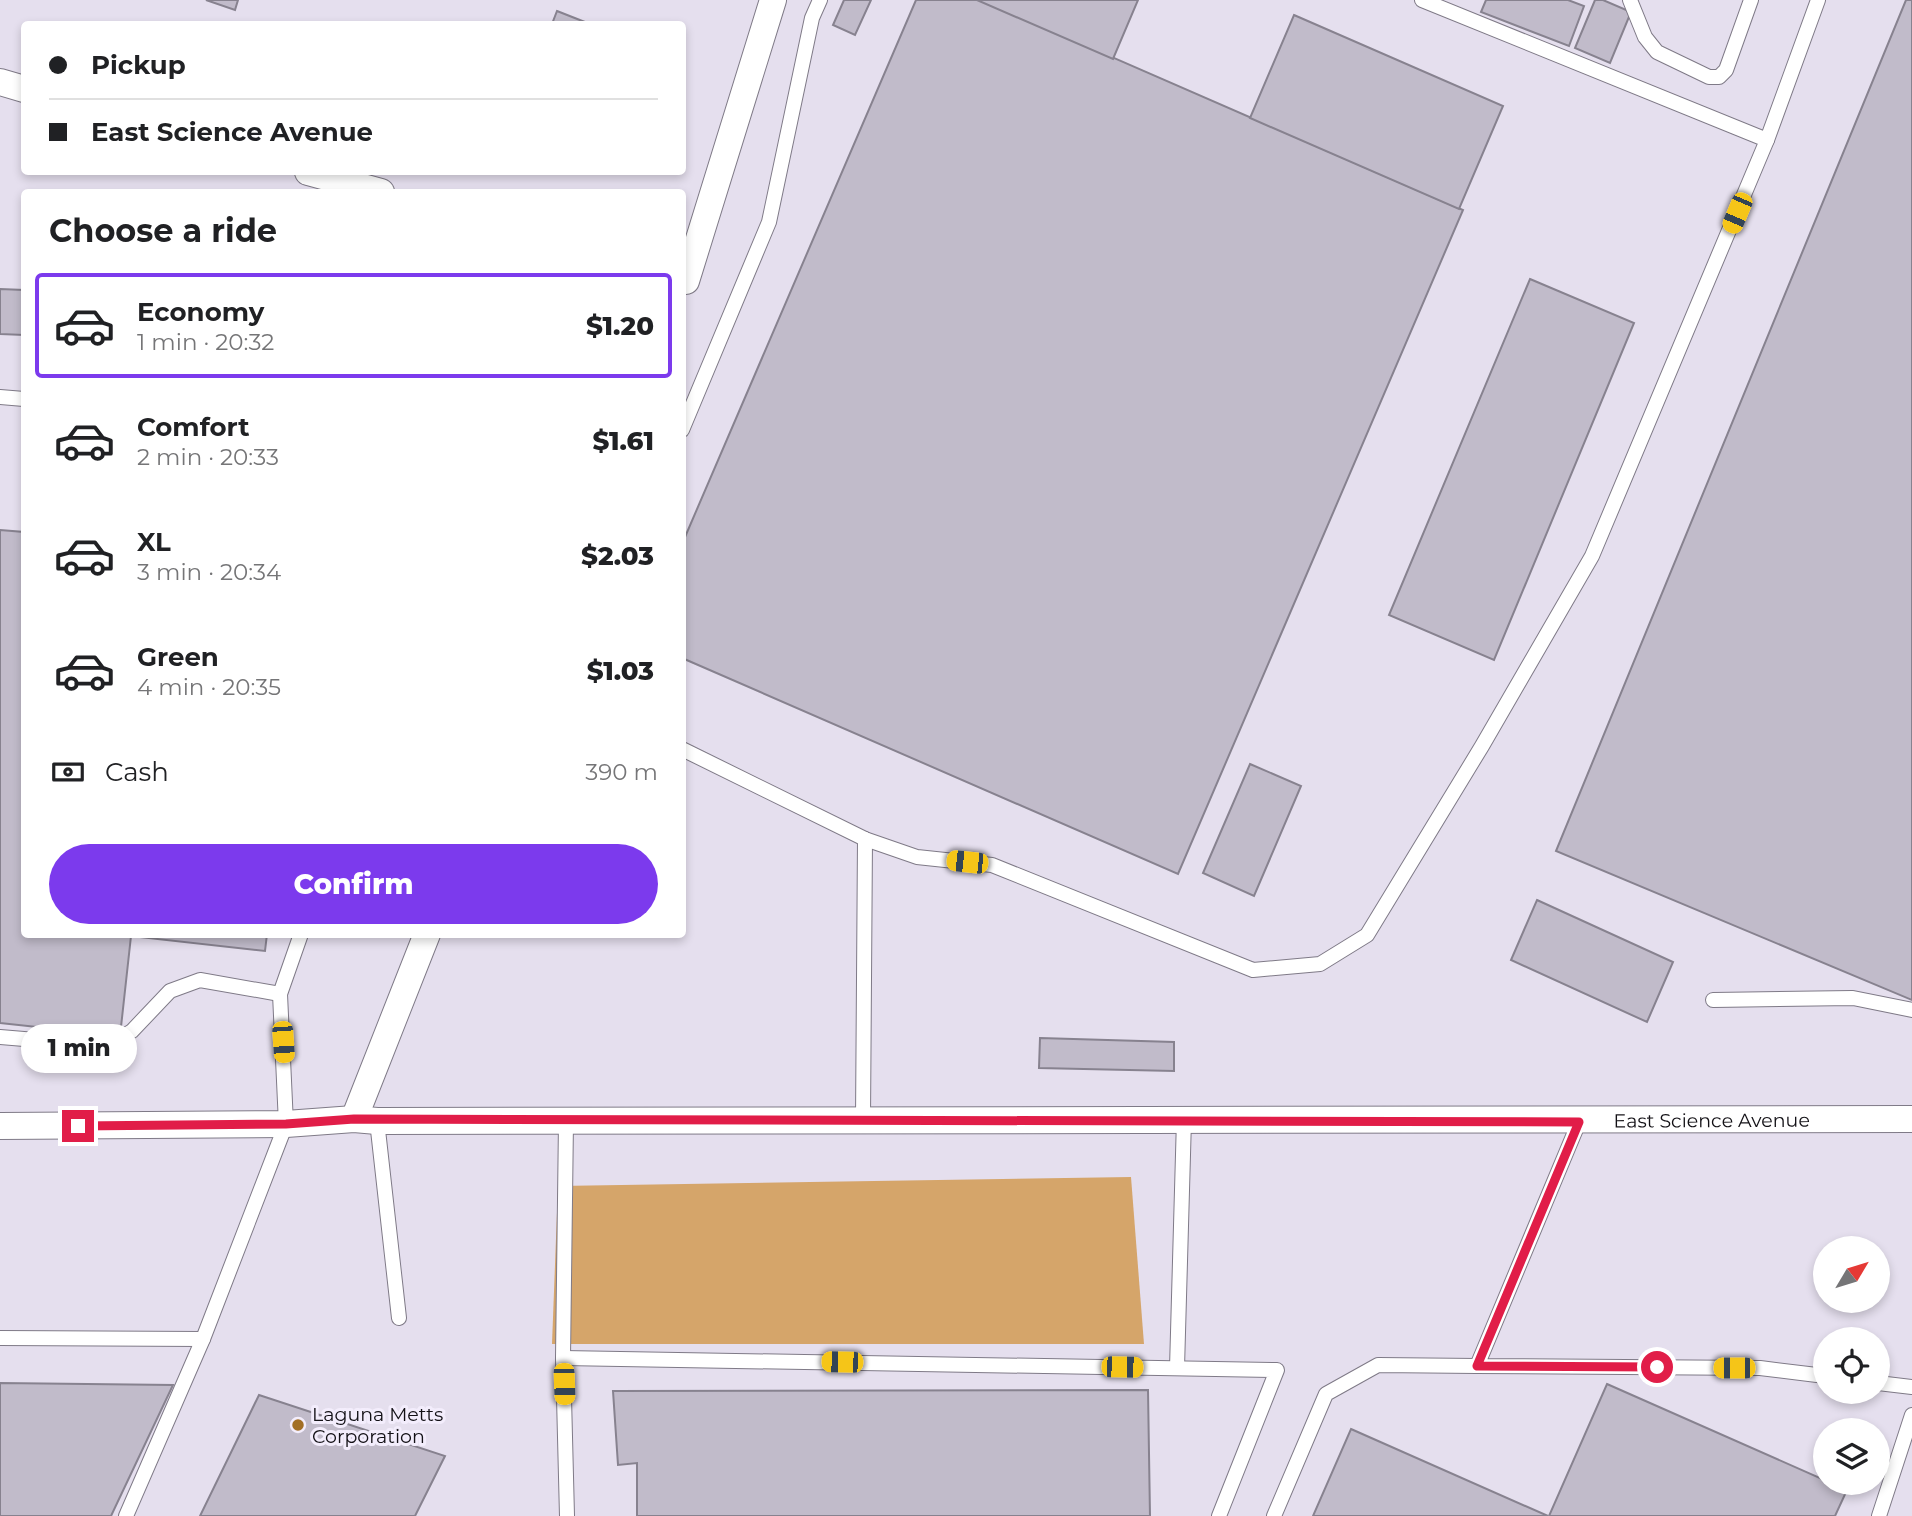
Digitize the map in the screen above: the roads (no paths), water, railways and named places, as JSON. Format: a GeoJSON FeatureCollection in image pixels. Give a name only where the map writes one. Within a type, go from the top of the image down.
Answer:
{"type":"FeatureCollection","features":[{"type":"Feature","properties":{"kind":"street"},"geometry":{"type":"LineString","coordinates":[[686,281],[773,0]]}},
{"type":"Feature","properties":{"kind":"street"},"geometry":{"type":"LineString","coordinates":[[0,82],[21,88]]}},
{"type":"Feature","properties":{"kind":"street"},"geometry":{"type":"LineString","coordinates":[[319,175],[370,189]]}},
{"type":"Feature","properties":{"kind":"street"},"geometry":{"type":"LineString","coordinates":[[365,1120],[426,938]]}},
{"type":"Feature","properties":{"kind":"street","name":"East Science Avenue"},"geometry":{"type":"LineString","coordinates":[[0,1126],[286,1124],[365,1120],[1184,1119],[1579,1122],[1912,1119]]}},
{"type":"Feature","properties":{"kind":"lane"},"geometry":{"type":"LineString","coordinates":[[686,420],[769,222],[812,18],[820,0]]}},
{"type":"Feature","properties":{"kind":"lane"},"geometry":{"type":"LineString","coordinates":[[1422,0],[1767,140]]}},
{"type":"Feature","properties":{"kind":"lane"},"geometry":{"type":"LineString","coordinates":[[1630,0],[1646,37],[1657,52],[1709,77],[1719,77],[1726,70],[1751,0]]}},
{"type":"Feature","properties":{"kind":"lane"},"geometry":{"type":"LineString","coordinates":[[686,751],[865,839],[917,857],[992,865],[1253,970],[1320,964],[1367,935],[1482,746],[1592,556],[1767,140],[1818,0]]}},
{"type":"Feature","properties":{"kind":"lane"},"geometry":{"type":"LineString","coordinates":[[0,397],[21,399]]}},
{"type":"Feature","properties":{"kind":"lane"},"geometry":{"type":"LineString","coordinates":[[863,1119],[865,839]]}},
{"type":"Feature","properties":{"kind":"lane"},"geometry":{"type":"LineString","coordinates":[[126,1516],[203,1339],[286,1124],[280,994],[300,938]]}},
{"type":"Feature","properties":{"kind":"lane"},"geometry":{"type":"LineString","coordinates":[[0,1037],[107,1046],[132,1031],[170,991],[200,980],[280,994]]}},
{"type":"Feature","properties":{"kind":"lane"},"geometry":{"type":"LineString","coordinates":[[1713,1000],[1853,998],[1912,1010]]}},
{"type":"Feature","properties":{"kind":"lane"},"geometry":{"type":"LineString","coordinates":[[1177,1368],[1184,1119]]}},
{"type":"Feature","properties":{"kind":"lane"},"geometry":{"type":"LineString","coordinates":[[365,1120],[399,1318]]}},
{"type":"Feature","properties":{"kind":"lane"},"geometry":{"type":"LineString","coordinates":[[566,1121],[563,1357],[567,1516]]}},
{"type":"Feature","properties":{"kind":"lane"},"geometry":{"type":"LineString","coordinates":[[1477,1366],[1579,1122]]}},
{"type":"Feature","properties":{"kind":"lane"},"geometry":{"type":"LineString","coordinates":[[0,1338],[203,1339]]}},
{"type":"Feature","properties":{"kind":"lane"},"geometry":{"type":"LineString","coordinates":[[563,1357],[1277,1370],[1219,1516]]}},
{"type":"Feature","properties":{"kind":"lane"},"geometry":{"type":"LineString","coordinates":[[1274,1516],[1326,1394],[1378,1365],[1760,1368],[1813,1375]]}},
{"type":"Feature","properties":{"kind":"lane"},"geometry":{"type":"LineString","coordinates":[[1890,1384],[1912,1387]]}},
{"type":"Feature","properties":{"kind":"lane"},"geometry":{"type":"LineString","coordinates":[[1879,1516],[1912,1415]]}},
{"type":"Feature","properties":{"kind":"place","name":"Laguna Metts Corporation"},"geometry":{"type":"Point","coordinates":[298,1425]}}]}
